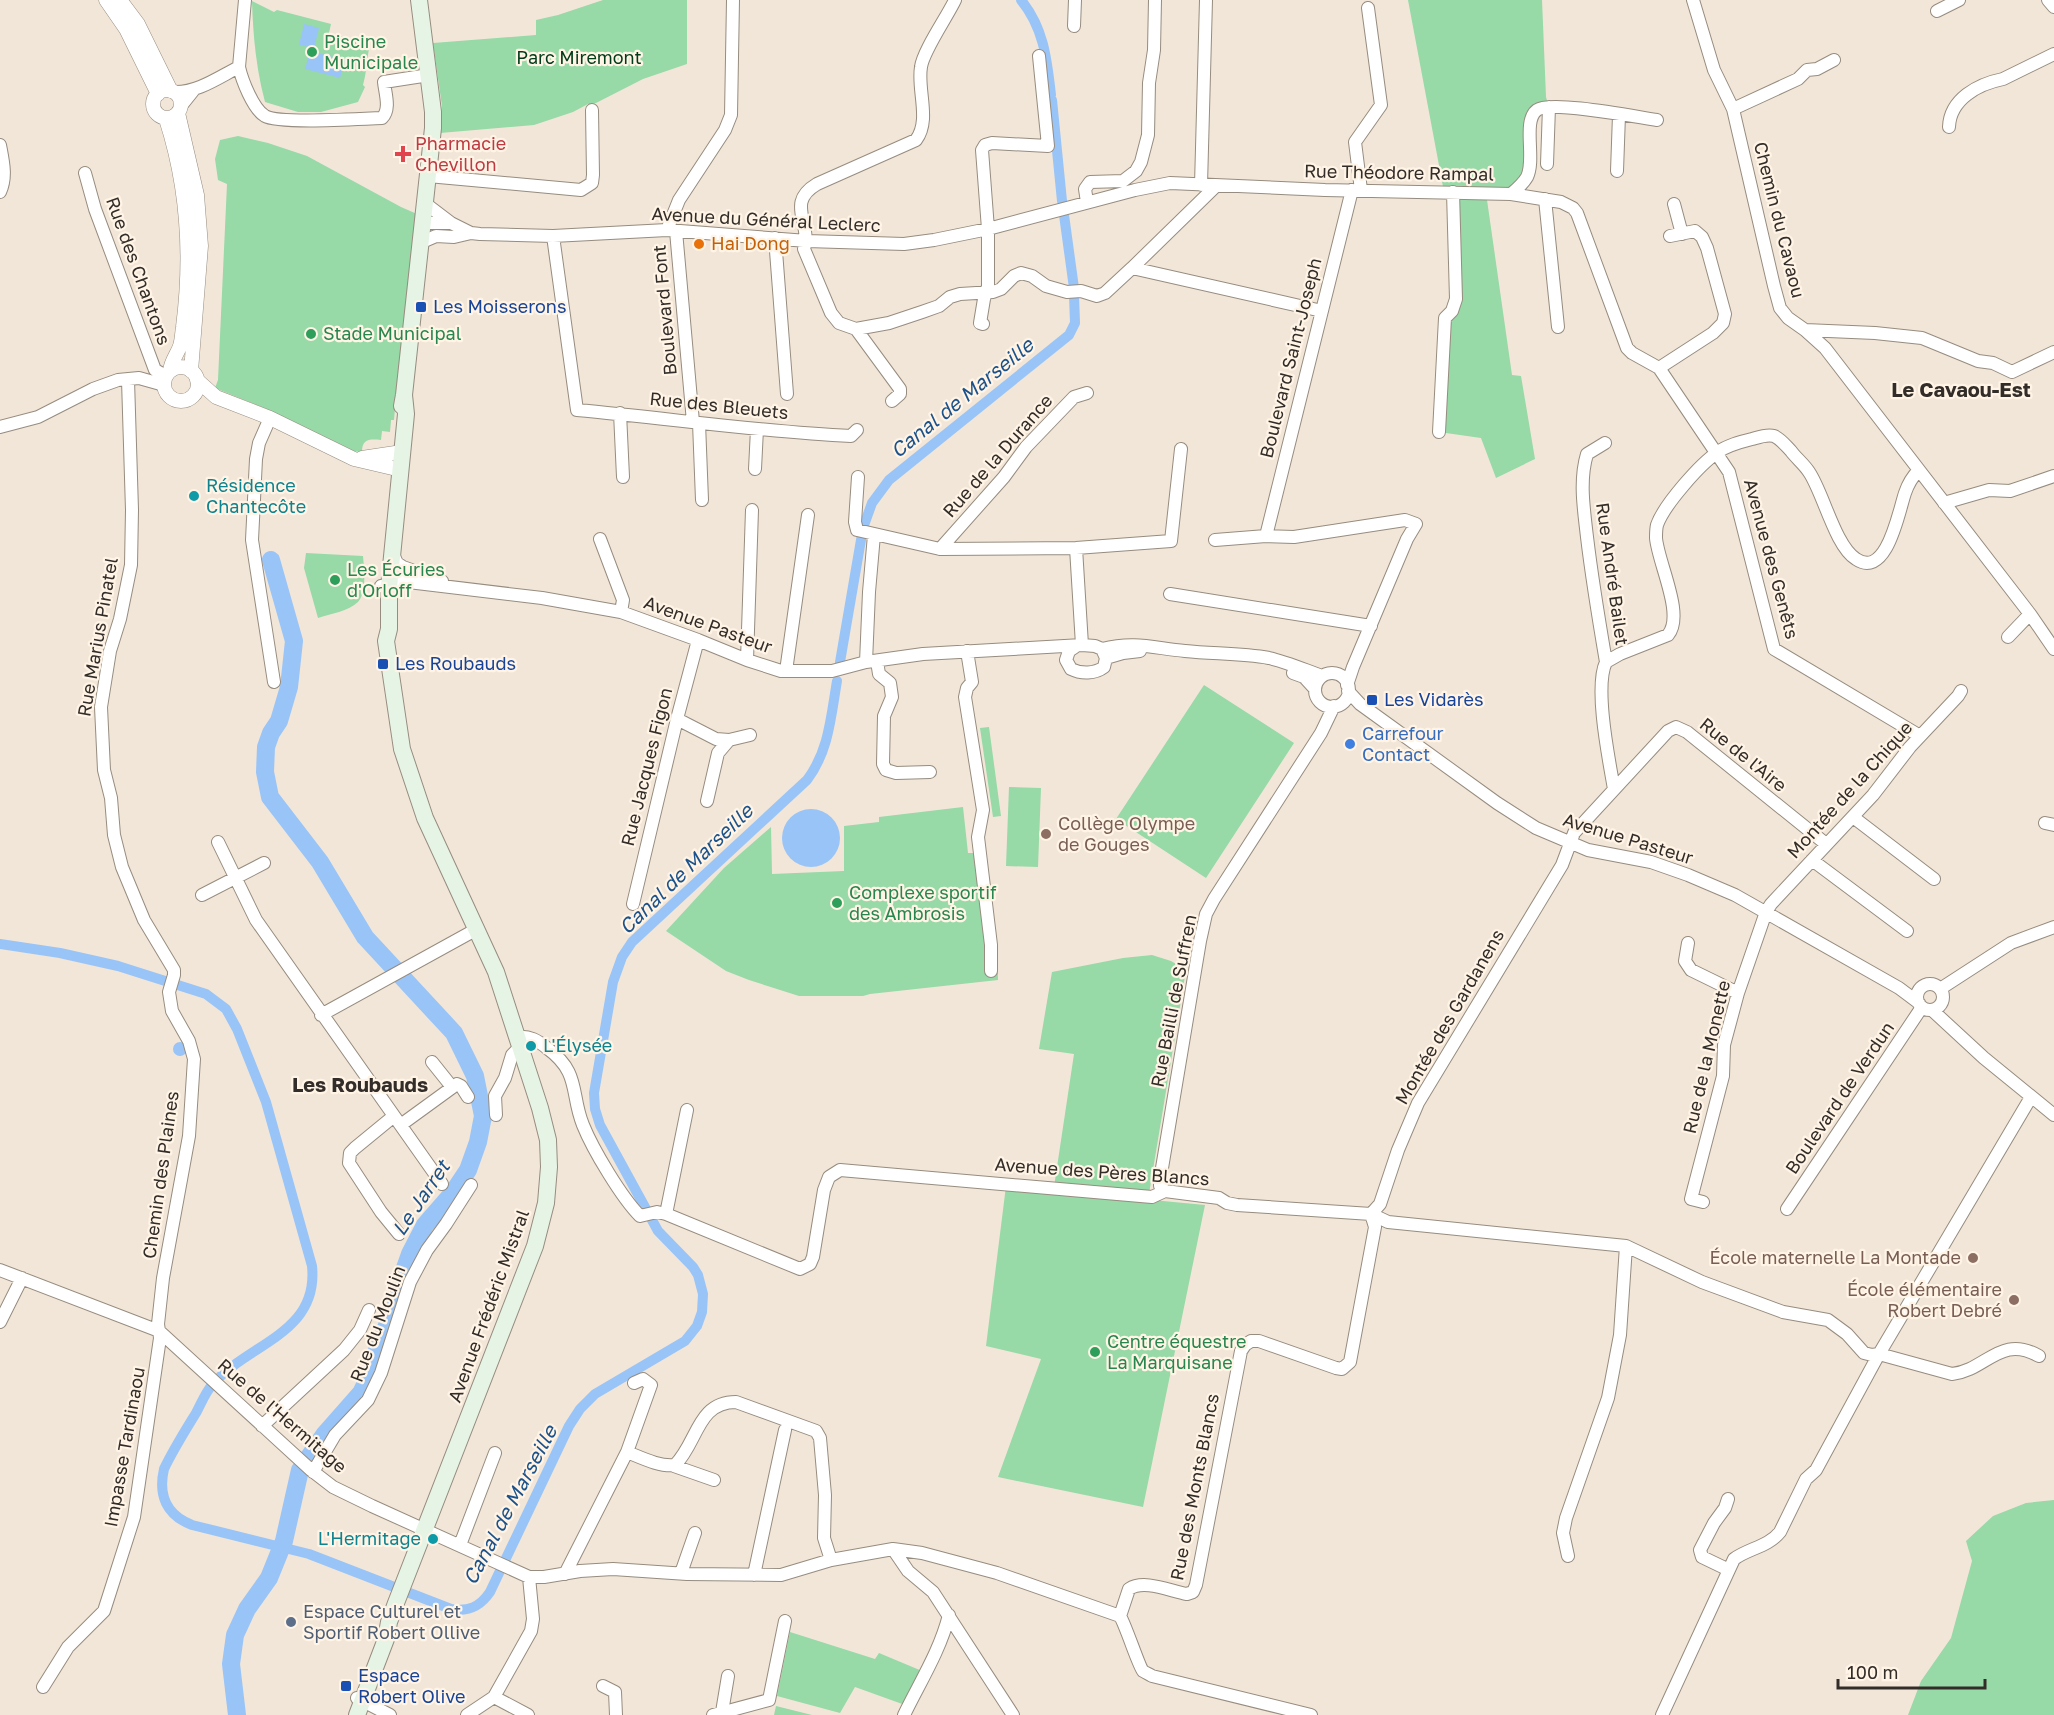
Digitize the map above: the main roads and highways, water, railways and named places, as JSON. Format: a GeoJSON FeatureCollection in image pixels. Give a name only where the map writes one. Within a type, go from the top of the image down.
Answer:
{"type":"FeatureCollection","features":[{"type":"Feature","properties":{"kind":"main road","name":"Avenue Frédéric Mistral"},"geometry":{"type":"LineString","coordinates":[[386,579],[393,554],[400,414],[426,232],[426,204],[433,128],[419,0]]}},
{"type":"Feature","properties":{"kind":"main road","name":"Avenue Frédéric Mistral"},"geometry":{"type":"LineString","coordinates":[[350,1715],[359,1704],[386,1639],[396,1603],[542,1226],[549,1184],[548,1140],[540,1108],[496,972],[424,818],[402,749],[386,641],[389,629],[386,579],[398,461]]}},
{"type":"Feature","properties":{"kind":"water"},"geometry":{"type":"Polygon","coordinates":[[[304,24],[319,28],[314,48],[299,45],[304,24]]]}},
{"type":"Feature","properties":{"kind":"water"},"geometry":{"type":"Polygon","coordinates":[[[310,51],[345,60],[340,78],[305,69],[310,51]]]}},
{"type":"Feature","properties":{"kind":"water"},"geometry":{"type":"Polygon","coordinates":[[[805,809],[817,809],[832,817],[840,832],[840,844],[832,859],[817,867],[805,867],[790,859],[782,844],[782,832],[790,817],[805,809]]]}},
{"type":"Feature","properties":{"kind":"water"},"geometry":{"type":"Polygon","coordinates":[[[177,1042],[183,1042],[187,1049],[183,1056],[177,1056],[173,1052],[173,1046],[177,1042]]]}},
{"type":"Feature","properties":{"kind":"waterway","name":"Canal de Marseille"},"geometry":{"type":"LineString","coordinates":[[1021,0],[1040,33],[1051,95]]}},
{"type":"Feature","properties":{"kind":"waterway","name":"Canal de Marseille"},"geometry":{"type":"LineString","coordinates":[[1052,100],[1062,201]]}},
{"type":"Feature","properties":{"kind":"waterway","name":"Canal de Marseille"},"geometry":{"type":"LineString","coordinates":[[1064,215],[1074,288]]}},
{"type":"Feature","properties":{"kind":"waterway","name":"Canal de Marseille"},"geometry":{"type":"LineString","coordinates":[[863,528],[872,503],[889,480],[1069,335],[1075,323],[1074,295]]}},
{"type":"Feature","properties":{"kind":"waterway","name":"Canal de Marseille"},"geometry":{"type":"LineString","coordinates":[[840,662],[862,534]]}},
{"type":"Feature","properties":{"kind":"waterway","name":"Le Jarret"},"geometry":{"type":"LineString","coordinates":[[237,1715],[231,1664],[235,1635],[247,1609],[269,1578],[284,1541],[300,1470],[324,1435],[361,1393],[373,1369],[378,1346],[396,1305],[410,1254],[425,1225],[452,1194],[468,1170],[478,1142],[483,1116],[475,1076],[454,1033],[365,937],[320,862],[270,797],[265,772],[266,747],[279,721],[289,687],[294,641],[271,560]]}},
{"type":"Feature","properties":{"kind":"waterway","name":"Canal de Marseille"},"geometry":{"type":"LineString","coordinates":[[0,944],[60,953],[118,966],[206,994],[226,1009],[237,1029],[266,1102],[312,1266],[311,1289],[304,1307],[293,1322],[227,1371],[207,1391],[164,1469],[163,1496],[170,1510],[192,1525],[309,1554],[451,1609],[468,1609],[478,1605],[490,1592],[569,1426],[580,1409],[595,1394],[685,1341],[697,1326],[702,1312],[703,1294],[698,1275],[658,1231],[600,1125],[595,1109],[594,1093],[613,982],[622,957],[632,942],[807,780],[825,745],[837,681]]}},
{"type":"Feature","properties":{"kind":"place","name":"Piscine Municipale"},"geometry":{"type":"Point","coordinates":[312,52]}},
{"type":"Feature","properties":{"kind":"place","name":"Pharmacie Chevillon"},"geometry":{"type":"Point","coordinates":[403,154]}},
{"type":"Feature","properties":{"kind":"place","name":"Hai Dong"},"geometry":{"type":"Point","coordinates":[699,244]}},
{"type":"Feature","properties":{"kind":"place","name":"Les Moisserons"},"geometry":{"type":"Point","coordinates":[421,307]}},
{"type":"Feature","properties":{"kind":"place","name":"Stade Municipal"},"geometry":{"type":"Point","coordinates":[311,334]}},
{"type":"Feature","properties":{"kind":"place","name":"Résidence Chantecôte"},"geometry":{"type":"Point","coordinates":[194,496]}},
{"type":"Feature","properties":{"kind":"place","name":"Les Écuries d'Orloff"},"geometry":{"type":"Point","coordinates":[335,580]}},
{"type":"Feature","properties":{"kind":"place","name":"Les Roubauds"},"geometry":{"type":"Point","coordinates":[383,664]}},
{"type":"Feature","properties":{"kind":"place","name":"Les Vidarès"},"geometry":{"type":"Point","coordinates":[1372,700]}},
{"type":"Feature","properties":{"kind":"place","name":"Carrefour Contact"},"geometry":{"type":"Point","coordinates":[1350,744]}},
{"type":"Feature","properties":{"kind":"place","name":"Collège Olympe de Gouges"},"geometry":{"type":"Point","coordinates":[1046,834]}},
{"type":"Feature","properties":{"kind":"place","name":"Complexe sportif des Ambrosis"},"geometry":{"type":"Point","coordinates":[837,903]}},
{"type":"Feature","properties":{"kind":"place","name":"L'Élysée"},"geometry":{"type":"Point","coordinates":[531,1046]}},
{"type":"Feature","properties":{"kind":"place","name":"École maternelle La Montade"},"geometry":{"type":"Point","coordinates":[1973,1258]}},
{"type":"Feature","properties":{"kind":"place","name":"École élémentaire Robert Debré"},"geometry":{"type":"Point","coordinates":[2014,1300]}},
{"type":"Feature","properties":{"kind":"place","name":"Centre équestre La Marquisane"},"geometry":{"type":"Point","coordinates":[1095,1352]}},
{"type":"Feature","properties":{"kind":"place","name":"L'Hermitage"},"geometry":{"type":"Point","coordinates":[433,1539]}},
{"type":"Feature","properties":{"kind":"place","name":"Espace Culturel et Sportif Robert Ollive"},"geometry":{"type":"Point","coordinates":[291,1622]}},
{"type":"Feature","properties":{"kind":"place","name":"Espace Robert Olive"},"geometry":{"type":"Point","coordinates":[346,1686]}},
{"type":"Feature","properties":{"kind":"district","name":"Le Cavaou-Est"},"geometry":{"type":"Point","coordinates":[1961,390]}},
{"type":"Feature","properties":{"kind":"district","name":"Les Roubauds"},"geometry":{"type":"Point","coordinates":[360,1085]}},
{"type":"Feature","properties":{"kind":"park label","name":"Parc Miremont"},"geometry":{"type":"Point","coordinates":[579,58]}}]}
